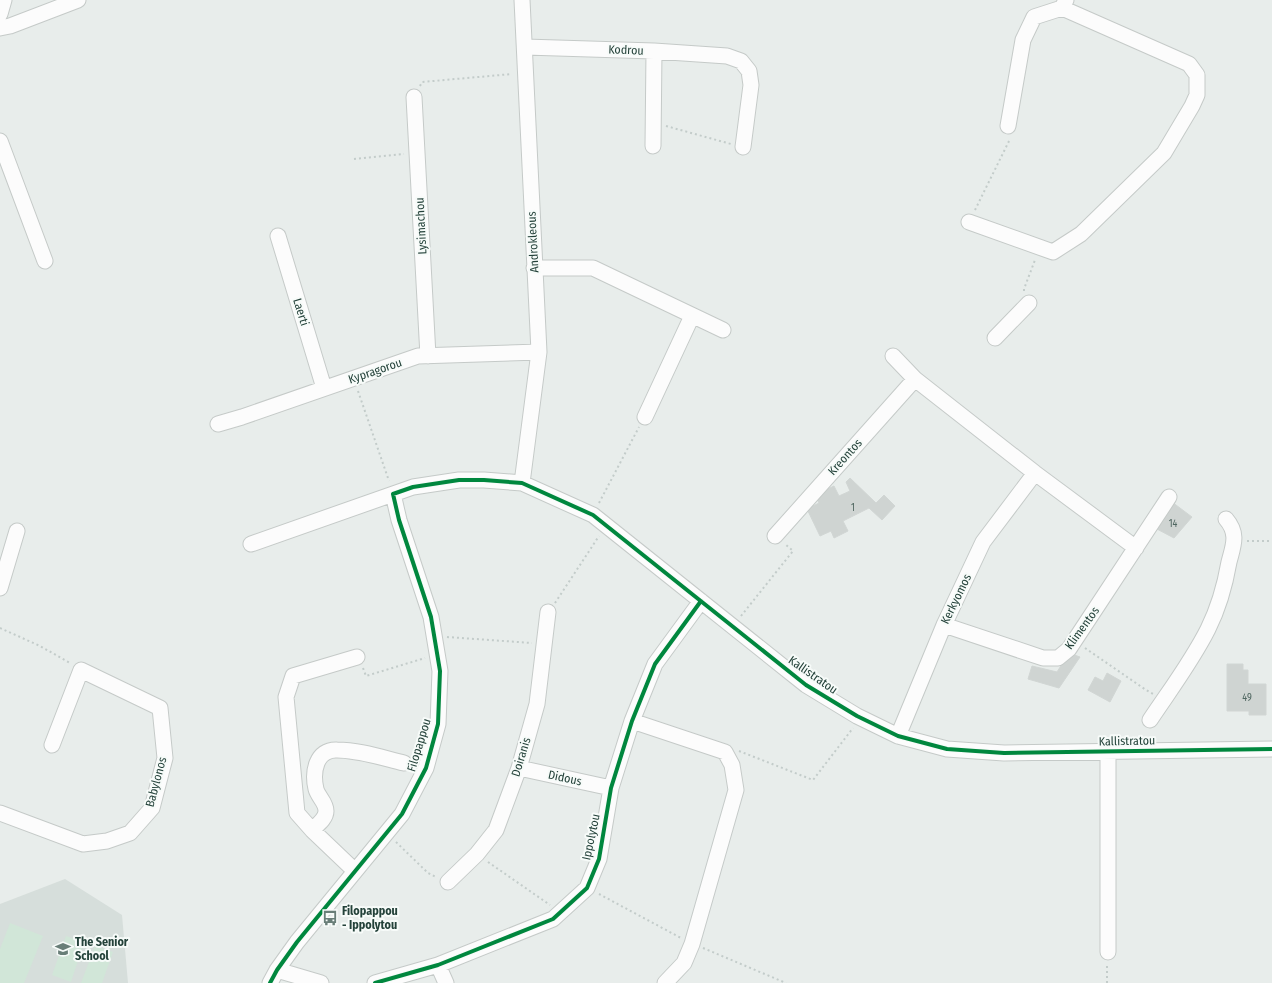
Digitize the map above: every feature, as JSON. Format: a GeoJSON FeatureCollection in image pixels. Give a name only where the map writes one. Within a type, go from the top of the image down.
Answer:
{"type":"FeatureCollection","features":[{"type":"Feature","properties":{"kind":"street"},"geometry":{"type":"LineString","coordinates":[[0,14],[4,0]]}},
{"type":"Feature","properties":{"kind":"street"},"geometry":{"type":"LineString","coordinates":[[0,28],[10,26],[78,0]]}},
{"type":"Feature","properties":{"kind":"street","name":"Androkleous"},"geometry":{"type":"LineString","coordinates":[[522,0],[538,352],[522,483]]}},
{"type":"Feature","properties":{"kind":"street"},"geometry":{"type":"LineString","coordinates":[[969,222],[1053,252],[1081,234],[1164,153],[1197,95],[1197,75],[1190,64],[1064,4],[1034,17],[1022,40],[1008,126]]}},
{"type":"Feature","properties":{"kind":"street","name":"Kodrou"},"geometry":{"type":"LineString","coordinates":[[525,46],[654,51],[727,56],[741,62],[748,71],[750,85],[743,147]]}},
{"type":"Feature","properties":{"kind":"street"},"geometry":{"type":"LineString","coordinates":[[653,146],[654,51]]}},
{"type":"Feature","properties":{"kind":"street","name":"Lysimachou"},"geometry":{"type":"LineString","coordinates":[[414,97],[428,356]]}},
{"type":"Feature","properties":{"kind":"street"},"geometry":{"type":"LineString","coordinates":[[0,141],[45,261]]}},
{"type":"Feature","properties":{"kind":"street","name":"Laerti"},"geometry":{"type":"LineString","coordinates":[[278,236],[324,388]]}},
{"type":"Feature","properties":{"kind":"street"},"geometry":{"type":"LineString","coordinates":[[534,268],[593,268],[723,330]]}},
{"type":"Feature","properties":{"kind":"street"},"geometry":{"type":"LineString","coordinates":[[995,338],[1029,303]]}},
{"type":"Feature","properties":{"kind":"street"},"geometry":{"type":"LineString","coordinates":[[645,417],[692,316]]}},
{"type":"Feature","properties":{"kind":"street","name":"Kypragorou"},"geometry":{"type":"LineString","coordinates":[[218,424],[418,356],[538,352]]}},
{"type":"Feature","properties":{"kind":"street"},"geometry":{"type":"LineString","coordinates":[[893,356],[915,379],[1035,473],[1136,548]]}},
{"type":"Feature","properties":{"kind":"street","name":"Kreontos"},"geometry":{"type":"LineString","coordinates":[[775,536],[915,379]]}},
{"type":"Feature","properties":{"kind":"street","name":"Kerkyomos"},"geometry":{"type":"LineString","coordinates":[[898,736],[944,624],[984,542],[1035,473]]}},
{"type":"Feature","properties":{"kind":"street","name":"Kallistratou"},"geometry":{"type":"LineString","coordinates":[[251,544],[413,486],[459,480],[522,483],[593,515],[806,684],[861,718],[898,736],[947,749],[1004,753],[1272,749]]}},
{"type":"Feature","properties":{"kind":"street","name":"Filopappou"},"geometry":{"type":"LineString","coordinates":[[270,983],[277,970],[297,942],[402,814],[426,768],[438,724],[440,671],[431,617],[399,520],[393,494]]}},
{"type":"Feature","properties":{"kind":"street","name":"Klimentos"},"geometry":{"type":"LineString","coordinates":[[944,624],[1044,658],[1058,658],[1069,649],[1169,497]]}},
{"type":"Feature","properties":{"kind":"street"},"geometry":{"type":"LineString","coordinates":[[1150,720],[1198,648],[1219,600],[1227,574],[1235,536],[1232,526],[1226,519]]}},
{"type":"Feature","properties":{"kind":"street"},"geometry":{"type":"LineString","coordinates":[[0,588],[17,531]]}},
{"type":"Feature","properties":{"kind":"street","name":"Ippolytou"},"geometry":{"type":"LineString","coordinates":[[375,983],[438,965],[553,919],[587,888],[598,859],[611,788],[632,721],[656,664],[701,600]]}},
{"type":"Feature","properties":{"kind":"street","name":"Doiranis"},"geometry":{"type":"LineString","coordinates":[[448,882],[477,854],[496,830],[519,768],[537,704],[548,612]]}},
{"type":"Feature","properties":{"kind":"street"},"geometry":{"type":"LineString","coordinates":[[355,871],[312,830],[297,813],[286,697],[293,676],[357,657]]}},
{"type":"Feature","properties":{"kind":"street"},"geometry":{"type":"LineString","coordinates":[[52,745],[81,670]]}},
{"type":"Feature","properties":{"kind":"street","name":"Babylonos"},"geometry":{"type":"LineString","coordinates":[[0,813],[83,844],[107,841],[130,833],[152,808],[165,758],[160,708],[81,670]]}},
{"type":"Feature","properties":{"kind":"street"},"geometry":{"type":"LineString","coordinates":[[632,721],[725,752],[732,765],[736,790],[692,944],[684,963],[665,983]]}},
{"type":"Feature","properties":{"kind":"street"},"geometry":{"type":"LineString","coordinates":[[312,830],[321,822],[326,812],[324,801],[317,790],[315,779],[318,760],[326,752],[336,750],[350,751],[404,763]]}},
{"type":"Feature","properties":{"kind":"street"},"geometry":{"type":"LineString","coordinates":[[1108,752],[1108,952]]}},
{"type":"Feature","properties":{"kind":"street","name":"Didous"},"geometry":{"type":"LineString","coordinates":[[519,768],[611,788]]}},
{"type":"Feature","properties":{"kind":"street"},"geometry":{"type":"LineString","coordinates":[[438,965],[446,983]]}},
{"type":"Feature","properties":{"kind":"street"},"geometry":{"type":"LineString","coordinates":[[277,970],[321,983]]}},
{"type":"Feature","properties":{"kind":"path"},"geometry":{"type":"LineString","coordinates":[[414,97],[422,82],[526,73]]}},
{"type":"Feature","properties":{"kind":"path"},"geometry":{"type":"LineString","coordinates":[[653,123],[743,147]]}},
{"type":"Feature","properties":{"kind":"path"},"geometry":{"type":"LineString","coordinates":[[969,222],[1011,136],[1008,126]]}},
{"type":"Feature","properties":{"kind":"path"},"geometry":{"type":"LineString","coordinates":[[354,159],[418,153]]}},
{"type":"Feature","properties":{"kind":"path"},"geometry":{"type":"LineString","coordinates":[[1029,303],[1024,289],[1040,247]]}},
{"type":"Feature","properties":{"kind":"path"},"geometry":{"type":"LineString","coordinates":[[353,378],[393,494]]}},
{"type":"Feature","properties":{"kind":"path"},"geometry":{"type":"LineString","coordinates":[[593,515],[645,417]]}},
{"type":"Feature","properties":{"kind":"path"},"geometry":{"type":"LineString","coordinates":[[548,612],[606,526]]}},
{"type":"Feature","properties":{"kind":"path"},"geometry":{"type":"LineString","coordinates":[[733,626],[793,551],[775,536]]}},
{"type":"Feature","properties":{"kind":"path"},"geometry":{"type":"LineString","coordinates":[[1234,541],[1272,541]]}},
{"type":"Feature","properties":{"kind":"path"},"geometry":{"type":"LineString","coordinates":[[0,628],[40,646],[81,670]]}},
{"type":"Feature","properties":{"kind":"path"},"geometry":{"type":"LineString","coordinates":[[434,636],[545,644]]}},
{"type":"Feature","properties":{"kind":"path"},"geometry":{"type":"LineString","coordinates":[[1074,641],[1146,690],[1164,699]]}},
{"type":"Feature","properties":{"kind":"path"},"geometry":{"type":"LineString","coordinates":[[357,657],[366,676],[437,654]]}},
{"type":"Feature","properties":{"kind":"path"},"geometry":{"type":"LineString","coordinates":[[728,758],[739,750],[813,780],[861,718]]}},
{"type":"Feature","properties":{"kind":"path"},"geometry":{"type":"LineString","coordinates":[[387,832],[428,873],[448,882]]}},
{"type":"Feature","properties":{"kind":"path"},"geometry":{"type":"LineString","coordinates":[[477,854],[561,912]]}},
{"type":"Feature","properties":{"kind":"path"},"geometry":{"type":"LineString","coordinates":[[1107,983],[1108,952]]}},
{"type":"Feature","properties":{"kind":"shaded area","name":"The Senior School"},"geometry":{"type":"Polygon","coordinates":[[[65,879],[122,915],[128,983],[0,983],[0,904],[65,879]]]}},
{"type":"Feature","properties":{"kind":"green space"},"geometry":{"type":"Polygon","coordinates":[[[10,923],[43,936],[24,983],[0,983],[0,949],[10,923]]]}},
{"type":"Feature","properties":{"kind":"green space"},"geometry":{"type":"Polygon","coordinates":[[[66,936],[84,942],[71,982],[52,975],[66,936]]]}},
{"type":"Feature","properties":{"kind":"green space"},"geometry":{"type":"Polygon","coordinates":[[[95,946],[113,952],[102,983],[81,983],[95,946]]]}},
{"type":"Feature","properties":{"kind":"building"},"geometry":{"type":"Polygon","coordinates":[[[850,478],[876,503],[884,495],[895,506],[882,520],[869,508],[843,521],[848,531],[834,538],[831,531],[820,536],[807,509],[819,503],[815,495],[834,486],[839,496],[850,491],[846,482],[850,478]]]}},
{"type":"Feature","properties":{"kind":"building"},"geometry":{"type":"Polygon","coordinates":[[[1172,502],[1192,517],[1174,538],[1155,528],[1172,502]]]}},
{"type":"Feature","properties":{"kind":"building"},"geometry":{"type":"Polygon","coordinates":[[[1069,653],[1080,657],[1059,688],[1028,679],[1032,666],[1057,672],[1069,653]]]}},
{"type":"Feature","properties":{"kind":"building"},"geometry":{"type":"Polygon","coordinates":[[[1227,664],[1243,664],[1243,670],[1248,670],[1248,684],[1266,684],[1266,715],[1249,715],[1249,711],[1227,711],[1227,664]]]}},
{"type":"Feature","properties":{"kind":"building"},"geometry":{"type":"Polygon","coordinates":[[[1107,673],[1121,681],[1110,702],[1088,690],[1095,677],[1103,681],[1107,673]]]}},
{"type":"Feature","properties":{"kind":"cycle path"},"geometry":{"type":"LineString","coordinates":[[270,983],[277,970],[297,942],[402,814],[426,768],[438,724],[440,671],[431,617],[399,520],[393,494],[413,487],[459,480],[522,483],[593,515],[806,685],[857,716],[898,736],[947,749],[1004,753],[1272,749]]}},
{"type":"Feature","properties":{"kind":"cycle path"},"geometry":{"type":"LineString","coordinates":[[375,983],[438,965],[553,919],[587,888],[599,859],[611,788],[632,721],[655,664],[701,601]]}},
{"type":"Feature","properties":{"kind":"place","name":"Filopappou - Ippolytou"},"geometry":{"type":"Point","coordinates":[330,918]}},
{"type":"Feature","properties":{"kind":"place","name":"The Senior School"},"geometry":{"type":"Point","coordinates":[63,949]}}]}
